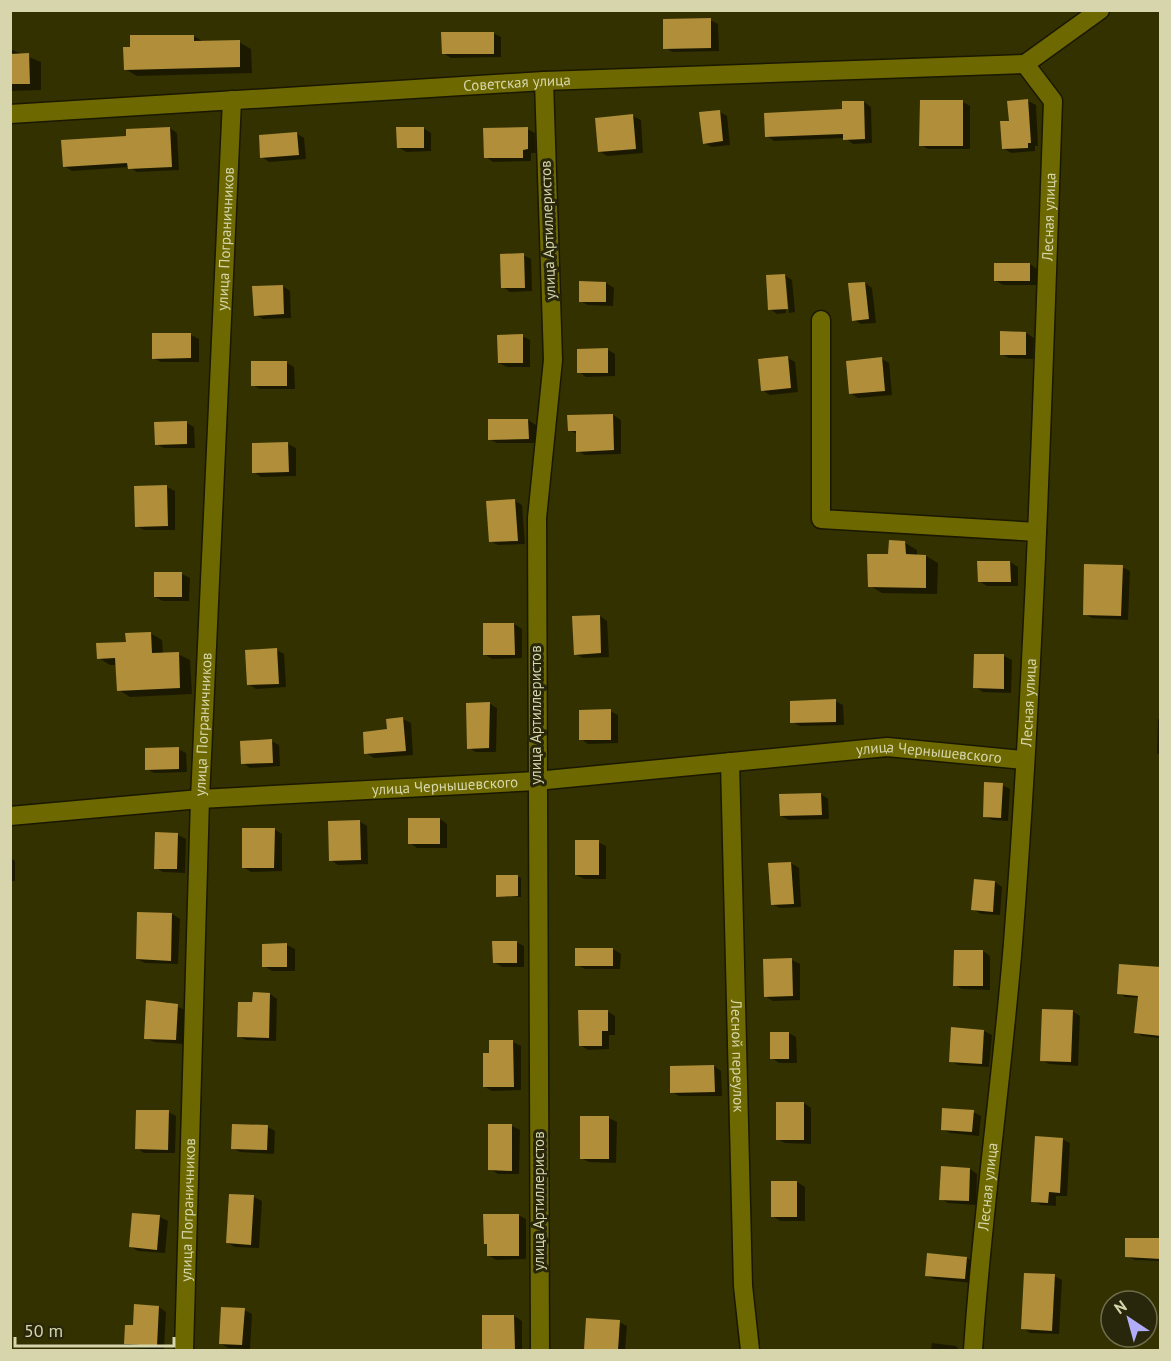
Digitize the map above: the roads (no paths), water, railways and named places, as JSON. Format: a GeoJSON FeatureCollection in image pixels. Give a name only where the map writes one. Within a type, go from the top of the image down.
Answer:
{"type":"FeatureCollection","features":[{"type":"Feature","properties":{"kind":"street"},"geometry":{"type":"LineString","coordinates":[[1025,64],[1100,10]]}},
{"type":"Feature","properties":{"kind":"street","name":"Советская улица"},"geometry":{"type":"LineString","coordinates":[[10,114],[543,81],[1025,64]]}},
{"type":"Feature","properties":{"kind":"street","name":"Лесная улица"},"geometry":{"type":"LineString","coordinates":[[973,1350],[978,1278],[1013,944],[1037,532],[1053,101],[1025,64]]}},
{"type":"Feature","properties":{"kind":"street","name":"улица Артиллеристов"},"geometry":{"type":"LineString","coordinates":[[540,1350],[536,781],[537,518],[553,360],[543,81]]}},
{"type":"Feature","properties":{"kind":"street","name":"улица Пограничников"},"geometry":{"type":"LineString","coordinates":[[184,1350],[200,799],[232,100]]}},
{"type":"Feature","properties":{"kind":"street"},"geometry":{"type":"LineString","coordinates":[[822,320],[821,519],[1037,532]]}},
{"type":"Feature","properties":{"kind":"street","name":"улица Чернышевского"},"geometry":{"type":"LineString","coordinates":[[10,816],[200,799],[536,781],[887,747],[1023,760]]}},
{"type":"Feature","properties":{"kind":"street","name":"Лесной переулок"},"geometry":{"type":"LineString","coordinates":[[730,762],[743,1286],[750,1350]]}}]}
